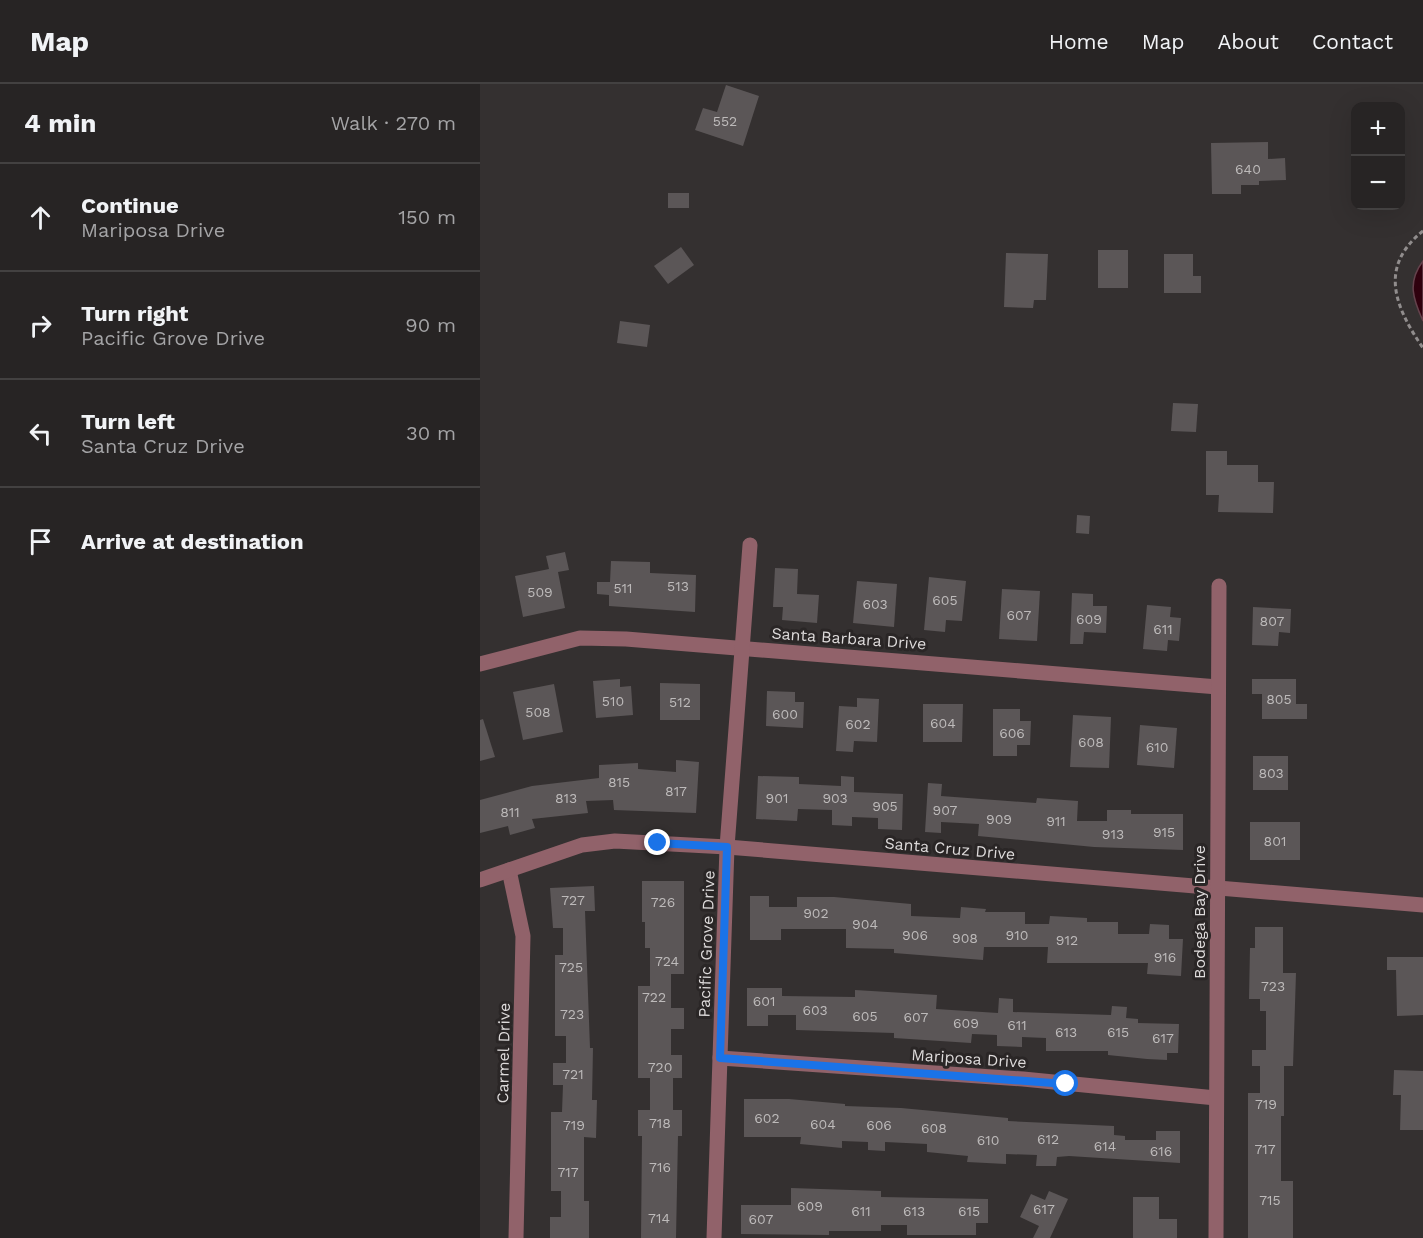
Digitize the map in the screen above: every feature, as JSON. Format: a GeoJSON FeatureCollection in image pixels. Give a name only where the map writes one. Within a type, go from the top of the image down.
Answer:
{"type":"FeatureCollection","features":[{"type":"Feature","properties":{"kind":"street","name":"Pacific Grove Drive"},"geometry":{"type":"LineString","coordinates":[[714,1238],[727,847],[744,649],[750,545]]}},
{"type":"Feature","properties":{"kind":"street","name":"Bodega Bay Drive"},"geometry":{"type":"LineString","coordinates":[[1216,1238],[1219,586]]}},
{"type":"Feature","properties":{"kind":"street","name":"Santa Barbara Drive"},"geometry":{"type":"LineString","coordinates":[[480,664],[580,638],[1218,687]]}},
{"type":"Feature","properties":{"kind":"street","name":"Santa Cruz Drive"},"geometry":{"type":"LineString","coordinates":[[480,880],[582,845],[615,842],[727,847],[1218,890],[1423,905]]}},
{"type":"Feature","properties":{"kind":"street","name":"Carmel Drive"},"geometry":{"type":"LineString","coordinates":[[509,870],[523,936],[516,1238]]}},
{"type":"Feature","properties":{"kind":"street","name":"Mariposa Drive"},"geometry":{"type":"LineString","coordinates":[[720,1058],[1023,1079],[1216,1098]]}},
{"type":"Feature","properties":{"kind":"path"},"geometry":{"type":"LineString","coordinates":[[1423,231],[1402,252],[1395,278],[1400,309],[1423,348]]}},
{"type":"Feature","properties":{"kind":"shaded area"},"geometry":{"type":"Polygon","coordinates":[[[1423,261],[1423,321],[1414,298],[1413,283],[1423,261]]]}},
{"type":"Feature","properties":{"kind":"building"},"geometry":{"type":"Polygon","coordinates":[[[726,85],[759,96],[743,146],[695,130],[703,108],[717,112],[726,85]]]}},
{"type":"Feature","properties":{"kind":"building"},"geometry":{"type":"Polygon","coordinates":[[[1268,142],[1268,159],[1285,158],[1286,180],[1259,181],[1259,185],[1241,185],[1241,194],[1212,194],[1211,143],[1268,142]]]}},
{"type":"Feature","properties":{"kind":"building"},"geometry":{"type":"Polygon","coordinates":[[[668,193],[689,193],[689,208],[668,208],[668,193]]]}},
{"type":"Feature","properties":{"kind":"building"},"geometry":{"type":"Polygon","coordinates":[[[681,247],[694,265],[668,284],[654,266],[681,247]]]}},
{"type":"Feature","properties":{"kind":"building"},"geometry":{"type":"Polygon","coordinates":[[[1098,250],[1128,250],[1128,288],[1098,288],[1098,250]]]}},
{"type":"Feature","properties":{"kind":"building"},"geometry":{"type":"Polygon","coordinates":[[[1006,253],[1048,254],[1046,300],[1034,300],[1033,308],[1004,307],[1006,253]]]}},
{"type":"Feature","properties":{"kind":"building"},"geometry":{"type":"Polygon","coordinates":[[[1164,254],[1193,254],[1193,276],[1201,276],[1201,293],[1164,293],[1164,254]]]}},
{"type":"Feature","properties":{"kind":"building"},"geometry":{"type":"Polygon","coordinates":[[[620,321],[650,325],[647,347],[617,343],[620,321]]]}},
{"type":"Feature","properties":{"kind":"building"},"geometry":{"type":"Polygon","coordinates":[[[1173,403],[1198,404],[1196,432],[1171,431],[1173,403]]]}},
{"type":"Feature","properties":{"kind":"building"},"geometry":{"type":"Polygon","coordinates":[[[1206,451],[1227,451],[1227,465],[1258,465],[1258,482],[1274,482],[1273,513],[1218,512],[1219,495],[1206,495],[1206,451]]]}},
{"type":"Feature","properties":{"kind":"building"},"geometry":{"type":"Polygon","coordinates":[[[1077,515],[1090,516],[1089,534],[1076,533],[1077,515]]]}},
{"type":"Feature","properties":{"kind":"building"},"geometry":{"type":"Polygon","coordinates":[[[565,552],[569,570],[558,572],[565,608],[523,617],[515,576],[549,569],[546,556],[565,552]]]}},
{"type":"Feature","properties":{"kind":"building"},"geometry":{"type":"Polygon","coordinates":[[[611,561],[650,562],[650,573],[696,575],[695,612],[609,606],[609,595],[597,594],[597,582],[610,582],[611,561]]]}},
{"type":"Feature","properties":{"kind":"building"},"geometry":{"type":"Polygon","coordinates":[[[775,568],[798,569],[797,594],[819,595],[817,623],[782,620],[783,607],[773,607],[775,568]]]}},
{"type":"Feature","properties":{"kind":"building"},"geometry":{"type":"Polygon","coordinates":[[[929,577],[966,581],[962,621],[946,620],[945,632],[924,630],[929,577]]]}},
{"type":"Feature","properties":{"kind":"building"},"geometry":{"type":"Polygon","coordinates":[[[857,581],[897,584],[894,627],[853,623],[857,581]]]}},
{"type":"Feature","properties":{"kind":"building"},"geometry":{"type":"Polygon","coordinates":[[[1002,589],[1040,591],[1037,641],[999,639],[1002,589]]]}},
{"type":"Feature","properties":{"kind":"building"},"geometry":{"type":"Polygon","coordinates":[[[1072,593],[1093,594],[1093,606],[1107,606],[1106,633],[1084,632],[1083,644],[1070,644],[1072,593]]]}},
{"type":"Feature","properties":{"kind":"building"},"geometry":{"type":"Polygon","coordinates":[[[1147,605],[1171,607],[1170,617],[1181,618],[1179,641],[1168,640],[1167,651],[1143,649],[1147,605]]]}},
{"type":"Feature","properties":{"kind":"building"},"geometry":{"type":"Polygon","coordinates":[[[1253,607],[1291,609],[1290,633],[1279,632],[1278,646],[1252,645],[1253,607]]]}},
{"type":"Feature","properties":{"kind":"building"},"geometry":{"type":"Polygon","coordinates":[[[620,679],[620,687],[631,686],[633,715],[596,718],[593,681],[620,679]]]}},
{"type":"Feature","properties":{"kind":"building"},"geometry":{"type":"Polygon","coordinates":[[[1252,679],[1296,679],[1296,704],[1307,704],[1307,719],[1262,719],[1262,694],[1252,694],[1252,679]]]}},
{"type":"Feature","properties":{"kind":"building"},"geometry":{"type":"Polygon","coordinates":[[[660,683],[700,684],[700,720],[660,720],[660,683]]]}},
{"type":"Feature","properties":{"kind":"building"},"geometry":{"type":"Polygon","coordinates":[[[554,684],[563,732],[523,740],[513,692],[554,684]]]}},
{"type":"Feature","properties":{"kind":"building"},"geometry":{"type":"Polygon","coordinates":[[[767,691],[795,692],[795,702],[804,702],[803,728],[766,726],[767,691]]]}},
{"type":"Feature","properties":{"kind":"building"},"geometry":{"type":"Polygon","coordinates":[[[857,698],[879,699],[877,742],[854,741],[853,752],[836,751],[839,706],[857,707],[857,698]]]}},
{"type":"Feature","properties":{"kind":"building"},"geometry":{"type":"Polygon","coordinates":[[[923,704],[963,704],[962,742],[923,742],[923,704]]]}},
{"type":"Feature","properties":{"kind":"building"},"geometry":{"type":"Polygon","coordinates":[[[993,709],[1020,709],[1020,721],[1031,721],[1030,745],[1017,745],[1017,756],[993,756],[993,709]]]}},
{"type":"Feature","properties":{"kind":"building"},"geometry":{"type":"Polygon","coordinates":[[[1073,715],[1111,717],[1109,768],[1070,767],[1073,715]]]}},
{"type":"Feature","properties":{"kind":"building"},"geometry":{"type":"Polygon","coordinates":[[[483,719],[495,757],[480,761],[480,720],[483,719]]]}},
{"type":"Feature","properties":{"kind":"building"},"geometry":{"type":"Polygon","coordinates":[[[1140,725],[1177,728],[1174,768],[1137,765],[1140,725]]]}},
{"type":"Feature","properties":{"kind":"building"},"geometry":{"type":"Polygon","coordinates":[[[1253,756],[1288,756],[1288,790],[1253,790],[1253,756]]]}},
{"type":"Feature","properties":{"kind":"building"},"geometry":{"type":"Polygon","coordinates":[[[676,760],[699,762],[696,813],[614,810],[613,800],[586,801],[588,813],[532,819],[535,828],[510,835],[508,826],[480,833],[480,800],[532,786],[599,778],[599,765],[638,763],[638,769],[676,772],[676,760]]]}},
{"type":"Feature","properties":{"kind":"building"},"geometry":{"type":"Polygon","coordinates":[[[758,776],[799,777],[799,784],[841,786],[841,776],[854,777],[854,792],[903,794],[902,830],[878,829],[878,818],[852,817],[852,826],[832,825],[832,810],[798,809],[797,821],[756,819],[758,776]]]}},
{"type":"Feature","properties":{"kind":"building"},"geometry":{"type":"Polygon","coordinates":[[[928,783],[942,784],[941,796],[1036,803],[1037,798],[1078,801],[1077,821],[1107,821],[1107,810],[1131,810],[1131,814],[1183,814],[1183,850],[1094,847],[978,836],[979,824],[941,822],[941,833],[925,832],[928,783]]]}},
{"type":"Feature","properties":{"kind":"building"},"geometry":{"type":"Polygon","coordinates":[[[1250,822],[1300,822],[1300,860],[1250,860],[1250,822]]]}},
{"type":"Feature","properties":{"kind":"building"},"geometry":{"type":"Polygon","coordinates":[[[642,881],[684,881],[684,974],[671,974],[671,1008],[684,1008],[684,1029],[671,1029],[671,1055],[682,1055],[682,1078],[673,1078],[673,1110],[682,1110],[682,1136],[678,1136],[676,1238],[641,1238],[642,1136],[638,1136],[638,1110],[650,1110],[650,1078],[638,1078],[638,986],[650,986],[650,948],[645,948],[645,922],[642,922],[642,881]]]}},
{"type":"Feature","properties":{"kind":"building"},"geometry":{"type":"Polygon","coordinates":[[[594,886],[595,911],[585,911],[590,1048],[593,1048],[592,1100],[597,1100],[596,1138],[584,1137],[584,1201],[589,1201],[589,1238],[550,1238],[550,1217],[561,1217],[561,1191],[551,1191],[551,1112],[562,1112],[563,1085],[553,1085],[553,1063],[566,1063],[566,1036],[555,1036],[555,955],[563,955],[563,928],[553,928],[550,888],[594,886]]]}},
{"type":"Feature","properties":{"kind":"building"},"geometry":{"type":"Polygon","coordinates":[[[750,896],[769,896],[769,907],[797,907],[797,897],[834,897],[911,904],[911,916],[960,918],[961,907],[986,909],[985,912],[1025,912],[1025,924],[1049,924],[1050,916],[1087,918],[1087,922],[1118,922],[1118,934],[1149,934],[1150,924],[1169,925],[1169,939],[1183,939],[1181,976],[1147,974],[1148,963],[1047,963],[1048,947],[984,947],[983,960],[894,953],[894,949],[846,948],[846,929],[781,929],[781,940],[750,940],[750,896]]]}},
{"type":"Feature","properties":{"kind":"building"},"geometry":{"type":"Polygon","coordinates":[[[1255,927],[1283,927],[1283,973],[1296,973],[1293,1066],[1284,1066],[1284,1116],[1281,1116],[1281,1181],[1293,1181],[1293,1238],[1248,1238],[1248,1093],[1260,1093],[1260,1066],[1252,1066],[1252,1050],[1266,1050],[1266,1011],[1260,1011],[1260,999],[1249,999],[1250,948],[1255,948],[1255,927]]]}},
{"type":"Feature","properties":{"kind":"building"},"geometry":{"type":"Polygon","coordinates":[[[1387,957],[1423,957],[1423,1015],[1397,1016],[1396,970],[1387,970],[1387,957]]]}},
{"type":"Feature","properties":{"kind":"building"},"geometry":{"type":"Polygon","coordinates":[[[747,988],[782,988],[782,996],[855,997],[855,990],[937,995],[936,1009],[998,1013],[999,998],[1013,999],[1013,1012],[1111,1015],[1112,1006],[1127,1007],[1126,1018],[1138,1019],[1138,1023],[1179,1024],[1178,1053],[1167,1053],[1167,1060],[1147,1059],[1108,1055],[1108,1051],[1046,1051],[1046,1038],[1022,1037],[1022,1047],[997,1046],[997,1035],[972,1034],[971,1043],[894,1038],[894,1033],[796,1030],[796,1015],[768,1015],[768,1026],[747,1026],[747,988]]]}},
{"type":"Feature","properties":{"kind":"building"},"geometry":{"type":"Polygon","coordinates":[[[1394,1070],[1423,1071],[1423,1130],[1400,1130],[1401,1095],[1393,1095],[1394,1070]]]}},
{"type":"Feature","properties":{"kind":"building"},"geometry":{"type":"Polygon","coordinates":[[[744,1099],[789,1099],[845,1104],[845,1106],[901,1108],[1008,1118],[1008,1121],[1114,1126],[1114,1135],[1125,1136],[1125,1140],[1156,1140],[1156,1131],[1180,1131],[1180,1163],[1069,1156],[1057,1157],[1056,1166],[1036,1166],[1037,1155],[1006,1154],[1006,1164],[967,1162],[968,1156],[927,1152],[927,1144],[885,1142],[885,1151],[868,1150],[868,1142],[842,1141],[842,1148],[800,1144],[801,1137],[744,1137],[744,1099]]]}},
{"type":"Feature","properties":{"kind":"building"},"geometry":{"type":"Polygon","coordinates":[[[791,1188],[881,1191],[881,1197],[988,1199],[988,1223],[976,1223],[976,1235],[907,1235],[907,1225],[881,1225],[881,1231],[829,1231],[829,1235],[741,1234],[741,1205],[791,1205],[791,1188]]]}},
{"type":"Feature","properties":{"kind":"building"},"geometry":{"type":"Polygon","coordinates":[[[1049,1191],[1068,1199],[1050,1238],[1033,1238],[1039,1226],[1020,1217],[1031,1194],[1045,1200],[1049,1191]]]}},
{"type":"Feature","properties":{"kind":"building"},"geometry":{"type":"Polygon","coordinates":[[[1133,1197],[1159,1197],[1159,1219],[1177,1219],[1177,1238],[1133,1238],[1133,1197]]]}},
{"type":"Feature","properties":{"kind":"route"},"geometry":{"type":"LineString","coordinates":[[658,843],[727,847],[720,1058],[1066,1084]]}}]}
